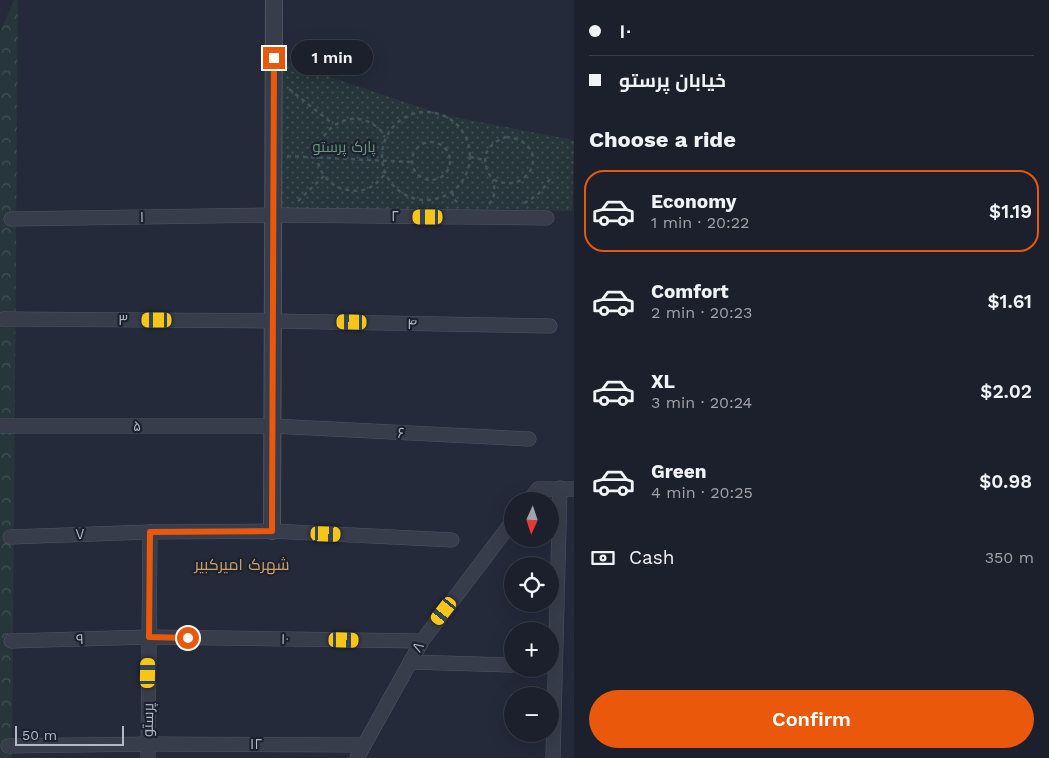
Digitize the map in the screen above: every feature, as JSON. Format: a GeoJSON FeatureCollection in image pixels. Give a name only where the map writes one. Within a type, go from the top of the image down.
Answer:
{"type":"FeatureCollection","features":[{"type":"Feature","properties":{"kind":"street"},"geometry":{"type":"LineString","coordinates":[[274,0],[273,155],[278,216],[273,321],[272,531],[452,540]]}},
{"type":"Feature","properties":{"kind":"street","name":"۲"},"geometry":{"type":"LineString","coordinates":[[278,216],[547,218]]}},
{"type":"Feature","properties":{"kind":"street","name":"۱"},"geometry":{"type":"LineString","coordinates":[[11,219],[278,216]]}},
{"type":"Feature","properties":{"kind":"street","name":"۳"},"geometry":{"type":"LineString","coordinates":[[3,319],[273,321]]}},
{"type":"Feature","properties":{"kind":"street","name":"۴"},"geometry":{"type":"LineString","coordinates":[[273,321],[550,326]]}},
{"type":"Feature","properties":{"kind":"street","name":"۵"},"geometry":{"type":"LineString","coordinates":[[2,426],[272,426]]}},
{"type":"Feature","properties":{"kind":"street","name":"۶"},"geometry":{"type":"LineString","coordinates":[[272,426],[529,440]]}},
{"type":"Feature","properties":{"kind":"street"},"geometry":{"type":"LineString","coordinates":[[536,492],[538,489],[567,489],[556,622]]}},
{"type":"Feature","properties":{"kind":"street","name":"۷"},"geometry":{"type":"LineString","coordinates":[[10,537],[150,532],[272,531]]}},
{"type":"Feature","properties":{"kind":"street","name":"پرستو"},"geometry":{"type":"LineString","coordinates":[[148,751],[150,532]]}},
{"type":"Feature","properties":{"kind":"street","name":"۸"},"geometry":{"type":"LineString","coordinates":[[357,758],[422,641],[504,533]]}},
{"type":"Feature","properties":{"kind":"street","name":"۱۰"},"geometry":{"type":"LineString","coordinates":[[149,637],[422,641]]}},
{"type":"Feature","properties":{"kind":"street","name":"۹"},"geometry":{"type":"LineString","coordinates":[[11,641],[149,637]]}},
{"type":"Feature","properties":{"kind":"street"},"geometry":{"type":"LineString","coordinates":[[410,662],[504,665]]}},
{"type":"Feature","properties":{"kind":"street"},"geometry":{"type":"LineString","coordinates":[[553,677],[553,758]]}},
{"type":"Feature","properties":{"kind":"street","name":"۱۲"},"geometry":{"type":"LineString","coordinates":[[8,746],[148,751],[364,745]]}},
{"type":"Feature","properties":{"kind":"path"},"geometry":{"type":"LineString","coordinates":[[274,77],[334,125]]}},
{"type":"Feature","properties":{"kind":"path"},"geometry":{"type":"LineString","coordinates":[[430,112],[442,115],[454,122],[463,132],[469,144],[468,170],[462,182],[452,192],[441,198],[428,201],[415,200],[402,194],[392,186],[384,175],[381,149],[385,137],[393,126],[404,117],[416,113],[430,112]]}},
{"type":"Feature","properties":{"kind":"path"},"geometry":{"type":"LineString","coordinates":[[384,175],[377,184],[366,189],[355,191],[343,190],[324,176],[317,157],[320,143],[325,133],[334,125],[344,120],[368,121],[378,127],[385,137]]}},
{"type":"Feature","properties":{"kind":"path"},"geometry":{"type":"LineString","coordinates":[[485,207],[493,200],[495,190],[493,180],[485,164],[486,154],[490,146],[497,140],[506,137],[523,141],[529,148],[532,157],[532,166],[528,175],[521,181],[512,184],[493,180]]}},
{"type":"Feature","properties":{"kind":"path"},"geometry":{"type":"LineString","coordinates":[[435,142],[446,148],[450,159],[448,171],[438,179],[426,180],[416,173],[411,162],[414,151],[423,143],[435,142]]}},
{"type":"Feature","properties":{"kind":"path"},"geometry":{"type":"LineString","coordinates":[[273,155],[411,162]]}},
{"type":"Feature","properties":{"kind":"path"},"geometry":{"type":"LineString","coordinates":[[470,157],[485,160]]}},
{"type":"Feature","properties":{"kind":"path"},"geometry":{"type":"LineString","coordinates":[[521,204],[540,193],[552,175]]}},
{"type":"Feature","properties":{"kind":"path"},"geometry":{"type":"LineString","coordinates":[[278,216],[324,176]]}},
{"type":"Feature","properties":{"kind":"path"},"geometry":{"type":"LineString","coordinates":[[452,192],[454,199],[460,206]]}},
{"type":"Feature","properties":{"kind":"path"},"geometry":{"type":"LineString","coordinates":[[490,203],[495,204]]}},
{"type":"Feature","properties":{"kind":"green space"},"geometry":{"type":"Polygon","coordinates":[[[14,0],[18,0],[12,758],[0,758],[0,32],[14,0]]]}},
{"type":"Feature","properties":{"kind":"green space","name":"پارک پرستو"},"geometry":{"type":"Polygon","coordinates":[[[283,61],[443,115],[574,140],[572,211],[282,209],[283,61]]]}},
{"type":"Feature","properties":{"kind":"district","name":"شهرک امیرکبیر"},"geometry":{"type":"Point","coordinates":[242,564]}},
{"type":"Feature","properties":{"kind":"route"},"geometry":{"type":"LineString","coordinates":[[188,638],[149,637],[150,532],[272,531],[274,58]]}}]}
